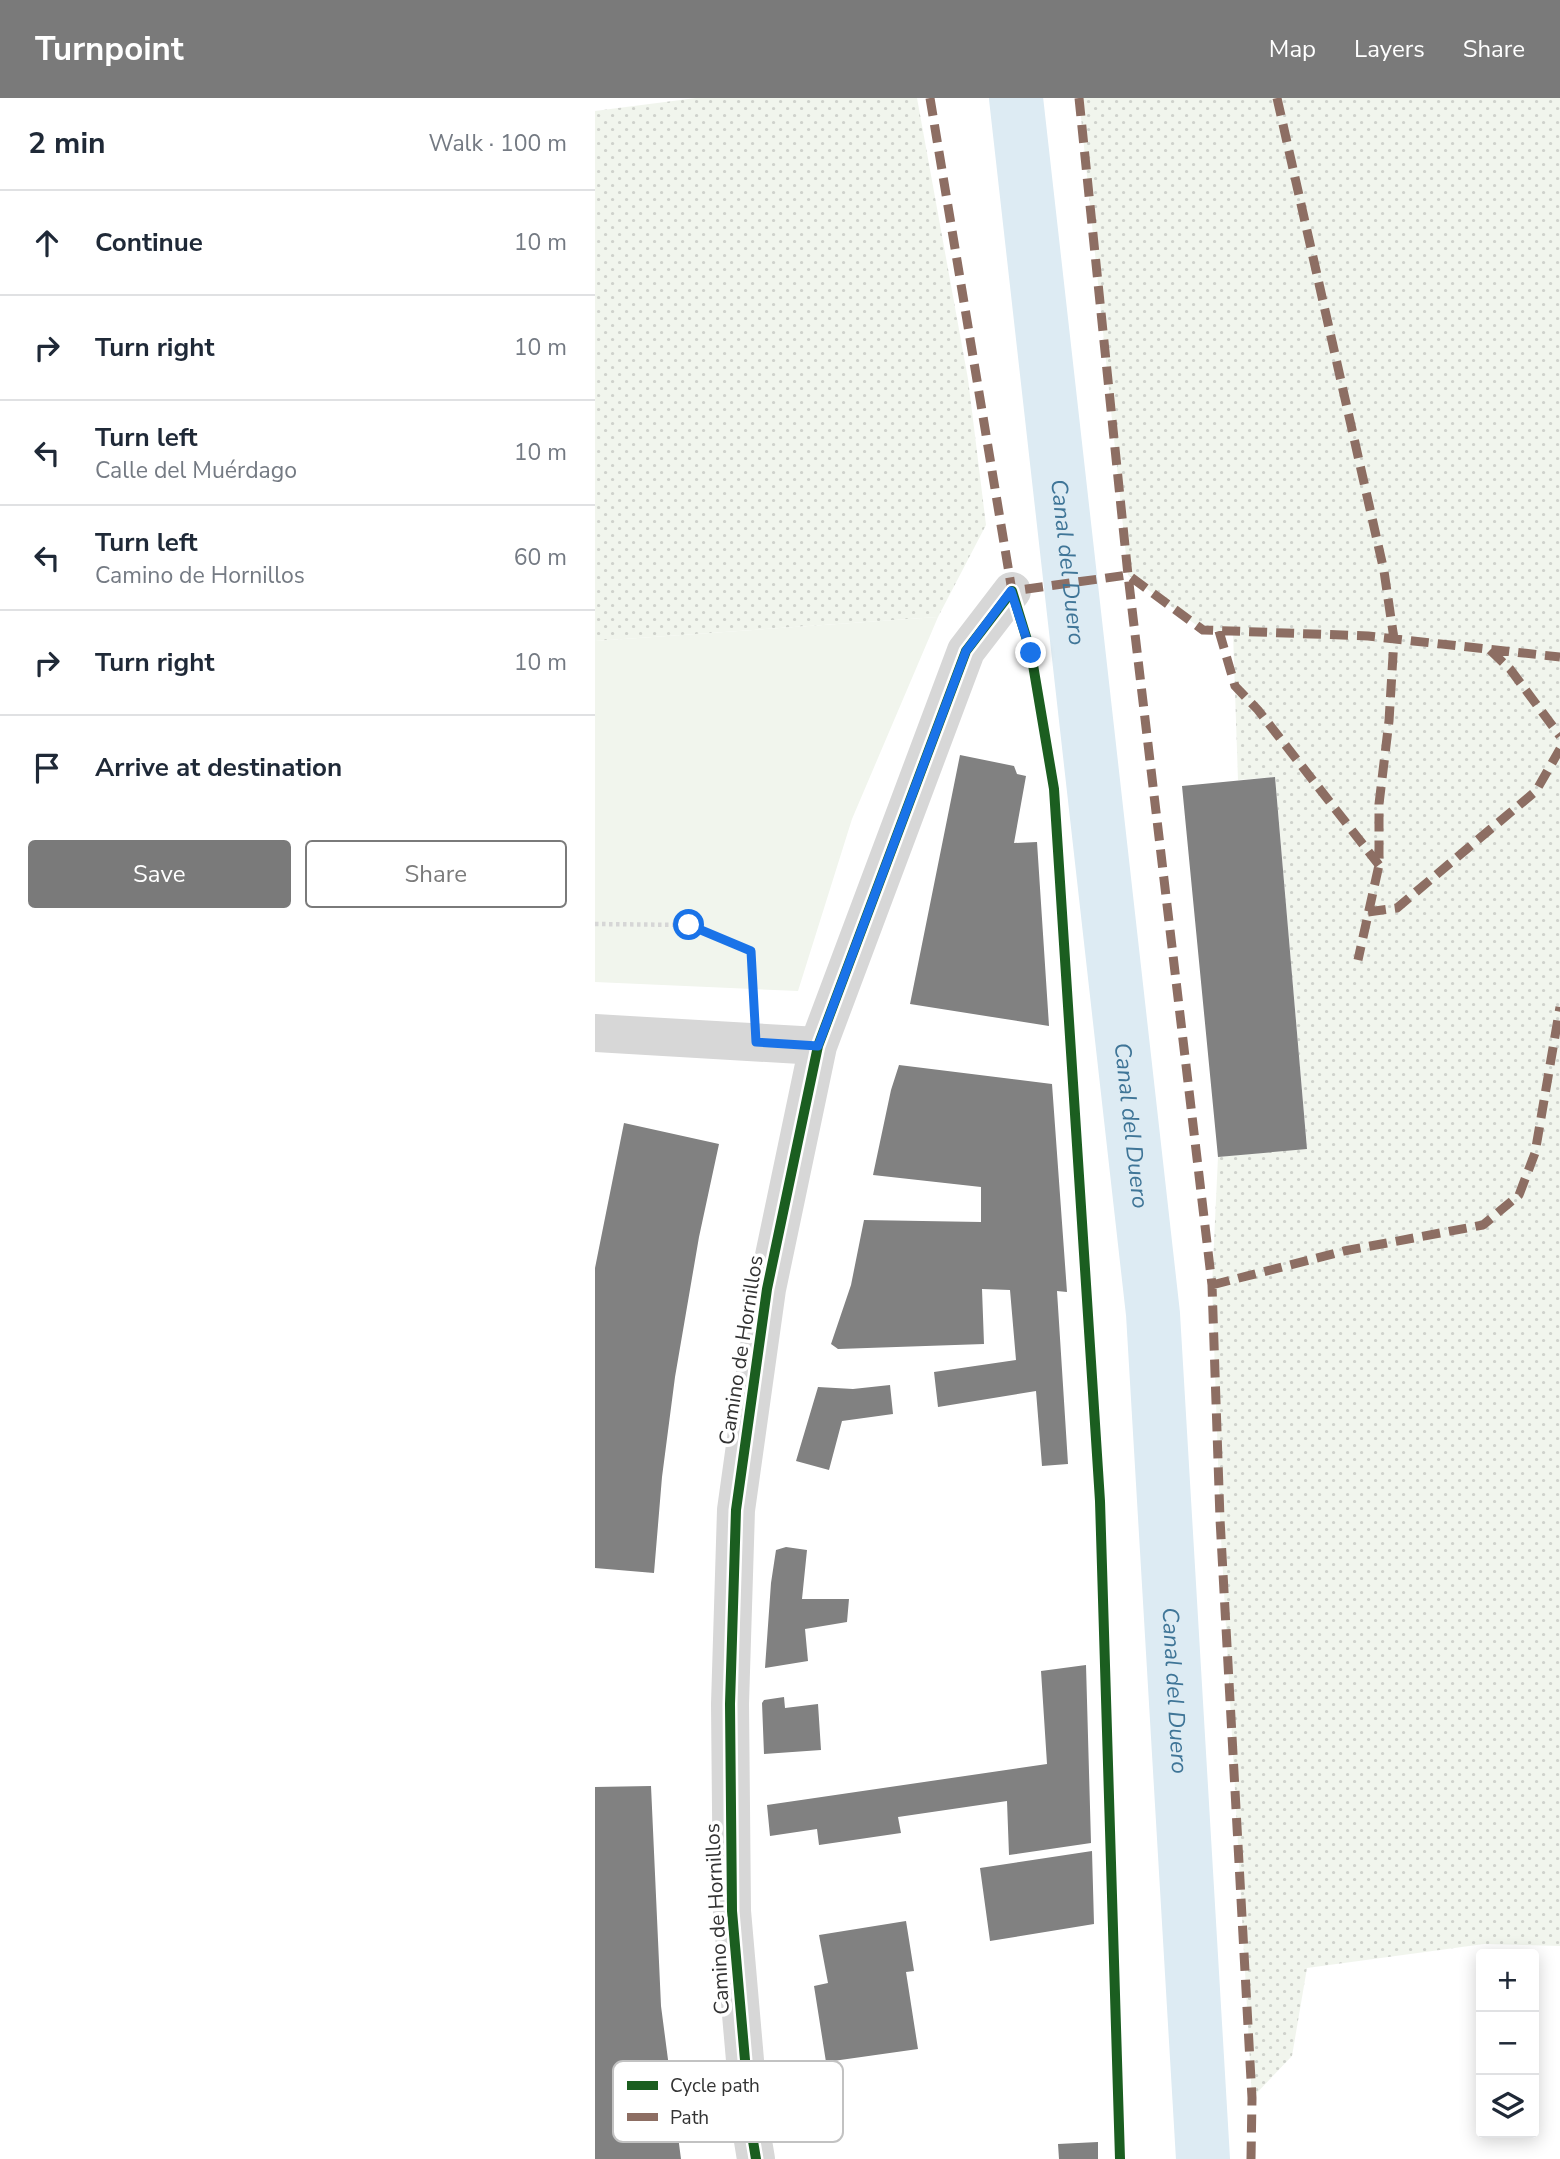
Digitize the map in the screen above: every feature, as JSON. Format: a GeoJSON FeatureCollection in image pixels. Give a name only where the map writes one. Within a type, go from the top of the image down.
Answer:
{"type":"FeatureCollection","features":[{"type":"Feature","properties":{"kind":"street","name":"Camino de Hornillos"},"geometry":{"type":"LineString","coordinates":[[745,2061],[731,1911],[730,1704],[736,1510],[767,1289],[818,1046],[966,651],[1011,591]]}},
{"type":"Feature","properties":{"kind":"street"},"geometry":{"type":"LineString","coordinates":[[595,1032],[818,1046]]}},
{"type":"Feature","properties":{"kind":"path"},"geometry":{"type":"LineString","coordinates":[[595,924],[689,925],[751,951],[756,1042]]}},
{"type":"Feature","properties":{"kind":"shaded area"},"geometry":{"type":"Polygon","coordinates":[[[696,98],[917,98],[968,379],[986,525],[938,617],[595,641],[595,111],[696,98]]]}},
{"type":"Feature","properties":{"kind":"shaded area"},"geometry":{"type":"Polygon","coordinates":[[[1079,98],[1560,98],[1560,1946],[1484,1944],[1307,1968],[1292,2056],[1252,2098],[1220,1519],[1212,1285],[1218,1157],[1307,1148],[1275,777],[1238,780],[1233,632],[1203,630],[1128,575],[1079,98]]]}},
{"type":"Feature","properties":{"kind":"shaded area"},"geometry":{"type":"Polygon","coordinates":[[[938,617],[852,819],[798,991],[595,982],[595,641],[938,617]]]}},
{"type":"Feature","properties":{"kind":"building"},"geometry":{"type":"Polygon","coordinates":[[[960,755],[1014,766],[1017,774],[1026,776],[1014,843],[1037,842],[1049,1026],[910,1004],[960,755]]]}},
{"type":"Feature","properties":{"kind":"building"},"geometry":{"type":"Polygon","coordinates":[[[1275,777],[1307,1149],[1218,1157],[1182,786],[1275,777]]]}},
{"type":"Feature","properties":{"kind":"building"},"geometry":{"type":"Polygon","coordinates":[[[899,1065],[1052,1084],[1067,1292],[1057,1291],[1068,1464],[1042,1466],[1036,1391],[938,1407],[934,1372],[1016,1360],[1010,1290],[982,1289],[984,1344],[838,1349],[831,1344],[851,1285],[864,1220],[981,1222],[981,1187],[873,1175],[899,1065]]]}},
{"type":"Feature","properties":{"kind":"building"},"geometry":{"type":"Polygon","coordinates":[[[624,1123],[719,1144],[699,1237],[675,1377],[662,1477],[654,1573],[595,1568],[595,1268],[624,1123]]]}},
{"type":"Feature","properties":{"kind":"building"},"geometry":{"type":"Polygon","coordinates":[[[890,1385],[893,1414],[842,1421],[829,1470],[796,1461],[818,1387],[853,1389],[890,1385]]]}},
{"type":"Feature","properties":{"kind":"building"},"geometry":{"type":"Polygon","coordinates":[[[786,1547],[807,1550],[802,1599],[849,1599],[847,1622],[805,1629],[808,1661],[765,1668],[776,1550],[786,1547]]]}},
{"type":"Feature","properties":{"kind":"building"},"geometry":{"type":"Polygon","coordinates":[[[1086,1665],[1091,1843],[1009,1855],[1007,1801],[898,1817],[901,1833],[819,1845],[817,1829],[770,1836],[767,1805],[1047,1764],[1041,1671],[1086,1665]]]}},
{"type":"Feature","properties":{"kind":"building"},"geometry":{"type":"Polygon","coordinates":[[[784,1697],[785,1708],[818,1704],[821,1750],[764,1754],[762,1703],[764,1700],[784,1697]]]}},
{"type":"Feature","properties":{"kind":"building"},"geometry":{"type":"Polygon","coordinates":[[[651,1786],[661,2006],[668,2061],[613,2061],[613,2142],[679,2142],[681,2159],[595,2159],[595,1787],[651,1786]]]}},
{"type":"Feature","properties":{"kind":"building"},"geometry":{"type":"Polygon","coordinates":[[[1092,1851],[1094,1924],[990,1941],[980,1868],[1092,1851]]]}},
{"type":"Feature","properties":{"kind":"building"},"geometry":{"type":"Polygon","coordinates":[[[906,1921],[914,1971],[906,1972],[918,2049],[826,2061],[814,1986],[828,1983],[819,1935],[906,1921]]]}},
{"type":"Feature","properties":{"kind":"building"},"geometry":{"type":"Polygon","coordinates":[[[1098,2142],[1098,2159],[1059,2159],[1058,2144],[1098,2142]]]}},
{"type":"Feature","properties":{"kind":"waterway","name":"Canal del Duero"},"geometry":{"type":"LineString","coordinates":[[1016,98],[1153,1314],[1203,2159]]}},
{"type":"Feature","properties":{"kind":"marked path"},"geometry":{"type":"LineString","coordinates":[[930,98],[1012,591],[1128,575],[1203,630],[1368,636],[1560,657]]}},
{"type":"Feature","properties":{"kind":"marked path"},"geometry":{"type":"LineString","coordinates":[[1079,98],[1128,575],[1212,1285],[1220,1519],[1252,2098],[1251,2159]]}},
{"type":"Feature","properties":{"kind":"marked path"},"geometry":{"type":"LineString","coordinates":[[1277,98],[1384,571],[1394,639],[1389,721],[1379,804],[1379,865],[1358,960]]}},
{"type":"Feature","properties":{"kind":"marked path"},"geometry":{"type":"LineString","coordinates":[[1219,631],[1235,686],[1258,710],[1379,865]]}},
{"type":"Feature","properties":{"kind":"marked path"},"geometry":{"type":"LineString","coordinates":[[1490,650],[1510,669],[1560,736]]}},
{"type":"Feature","properties":{"kind":"marked path"},"geometry":{"type":"LineString","coordinates":[[1368,912],[1397,908],[1536,791],[1560,749]]}},
{"type":"Feature","properties":{"kind":"marked path"},"geometry":{"type":"LineString","coordinates":[[1212,1285],[1344,1251],[1483,1225],[1519,1195],[1535,1153],[1560,1007]]}},
{"type":"Feature","properties":{"kind":"cycle path"},"geometry":{"type":"LineString","coordinates":[[1012,591],[1031,653],[1054,789],[1100,1501],[1120,2159]]}},
{"type":"Feature","properties":{"kind":"cycle path"},"geometry":{"type":"LineString","coordinates":[[745,2061],[732,1911],[730,1704],[736,1510],[767,1289],[818,1046],[966,651],[1012,591]]}},
{"type":"Feature","properties":{"kind":"cycle path"},"geometry":{"type":"LineString","coordinates":[[753,2142],[756,2159]]}},
{"type":"Feature","properties":{"kind":"route"},"geometry":{"type":"LineString","coordinates":[[689,925],[751,951],[756,1042],[818,1046],[966,651],[1011,591],[1031,653]]}}]}
